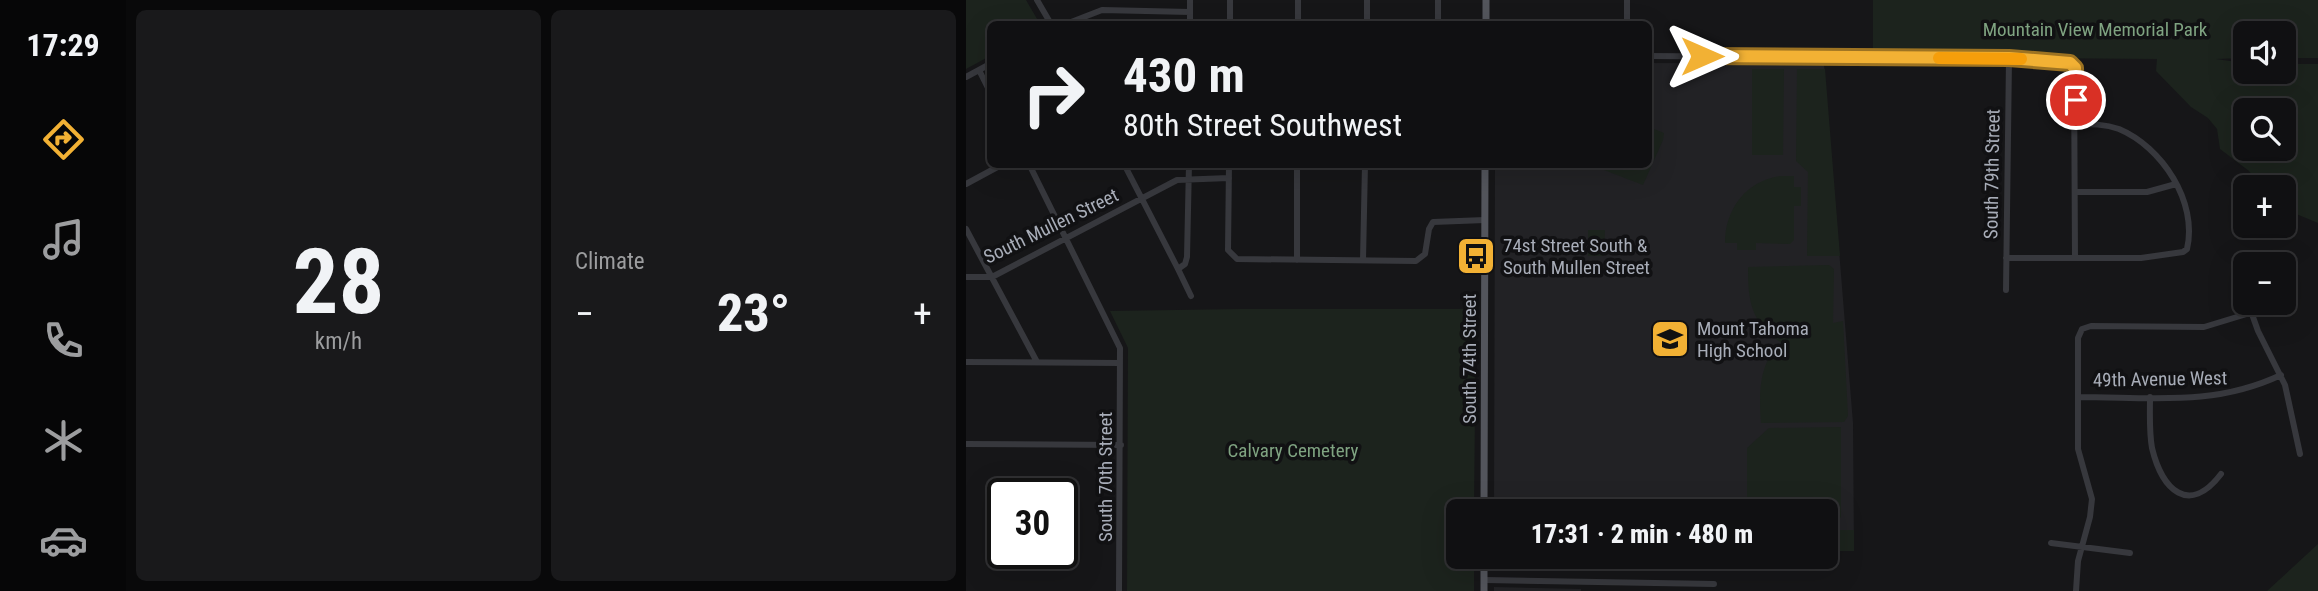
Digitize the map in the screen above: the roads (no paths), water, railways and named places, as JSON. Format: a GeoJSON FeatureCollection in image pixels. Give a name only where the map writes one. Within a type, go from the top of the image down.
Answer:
{"type":"FeatureCollection","features":[{"type":"Feature","properties":{"kind":"main road"},"geometry":{"type":"LineString","coordinates":[[1486,0],[1486,21]]}},
{"type":"Feature","properties":{"kind":"main road","name":"South 74th Street"},"geometry":{"type":"LineString","coordinates":[[1484,499],[1486,168]]}},
{"type":"Feature","properties":{"kind":"main road"},"geometry":{"type":"LineString","coordinates":[[1484,569],[1484,591]]}},
{"type":"Feature","properties":{"kind":"street"},"geometry":{"type":"LineString","coordinates":[[1037,0],[1049,21]]}},
{"type":"Feature","properties":{"kind":"street"},"geometry":{"type":"LineString","coordinates":[[1190,0],[1190,21]]}},
{"type":"Feature","properties":{"kind":"street"},"geometry":{"type":"LineString","coordinates":[[1230,0],[1230,21]]}},
{"type":"Feature","properties":{"kind":"street"},"geometry":{"type":"LineString","coordinates":[[1298,0],[1298,21]]}},
{"type":"Feature","properties":{"kind":"street"},"geometry":{"type":"LineString","coordinates":[[1367,0],[1367,21]]}},
{"type":"Feature","properties":{"kind":"street"},"geometry":{"type":"LineString","coordinates":[[1438,0],[1438,21]]}},
{"type":"Feature","properties":{"kind":"street"},"geometry":{"type":"LineString","coordinates":[[1627,0],[1627,21]]}},
{"type":"Feature","properties":{"kind":"street"},"geometry":{"type":"LineString","coordinates":[[1074,21],[1102,10],[1190,12]]}},
{"type":"Feature","properties":{"kind":"street"},"geometry":{"type":"LineString","coordinates":[[1652,56],[2009,58],[2074,65],[2075,258]]}},
{"type":"Feature","properties":{"kind":"street","name":"South 79th Street"},"geometry":{"type":"LineString","coordinates":[[2007,290],[2009,58]]}},
{"type":"Feature","properties":{"kind":"street"},"geometry":{"type":"LineString","coordinates":[[966,77],[987,66]]}},
{"type":"Feature","properties":{"kind":"street"},"geometry":{"type":"LineString","coordinates":[[979,70],[987,86]]}},
{"type":"Feature","properties":{"kind":"street"},"geometry":{"type":"LineString","coordinates":[[2007,258],[2141,258],[2185,251],[2188,216],[2166,166],[2133,137],[2105,125],[2076,124]]}},
{"type":"Feature","properties":{"kind":"street"},"geometry":{"type":"LineString","coordinates":[[966,184],[996,168]]}},
{"type":"Feature","properties":{"kind":"street","name":"South 70th Street"},"geometry":{"type":"LineString","coordinates":[[1031,168],[1068,237],[1118,343],[1121,445],[1119,591]]}},
{"type":"Feature","properties":{"kind":"street"},"geometry":{"type":"LineString","coordinates":[[1126,168],[1191,296]]}},
{"type":"Feature","properties":{"kind":"street"},"geometry":{"type":"LineString","coordinates":[[1178,269],[1185,264],[1188,257],[1189,168]]}},
{"type":"Feature","properties":{"kind":"street"},"geometry":{"type":"LineString","coordinates":[[1229,168],[1227,242],[1231,256],[1237,259],[1416,261],[1425,254],[1429,229],[1433,222],[1485,220]]}},
{"type":"Feature","properties":{"kind":"street"},"geometry":{"type":"LineString","coordinates":[[1297,168],[1297,260]]}},
{"type":"Feature","properties":{"kind":"street"},"geometry":{"type":"LineString","coordinates":[[1363,260],[1365,168]]}},
{"type":"Feature","properties":{"kind":"street","name":"South Mullen Street"},"geometry":{"type":"LineString","coordinates":[[966,277],[992,276],[1177,180],[1229,178]]}},
{"type":"Feature","properties":{"kind":"street"},"geometry":{"type":"LineString","coordinates":[[2075,192],[2147,192],[2176,184]]}},
{"type":"Feature","properties":{"kind":"street"},"geometry":{"type":"LineString","coordinates":[[966,229],[1037,362]]}},
{"type":"Feature","properties":{"kind":"street"},"geometry":{"type":"LineString","coordinates":[[2076,591],[2081,545],[2090,517],[2092,499],[2078,449],[2078,338],[2082,329],[2091,326],[2204,327],[2243,315]]}},
{"type":"Feature","properties":{"kind":"street"},"geometry":{"type":"LineString","coordinates":[[2251,315],[2281,375],[2300,454]]}},
{"type":"Feature","properties":{"kind":"street"},"geometry":{"type":"LineString","coordinates":[[966,362],[1120,363]]}},
{"type":"Feature","properties":{"kind":"street","name":"49th Avenue West"},"geometry":{"type":"LineString","coordinates":[[2078,397],[2220,397],[2250,389],[2281,375]]}},
{"type":"Feature","properties":{"kind":"street"},"geometry":{"type":"LineString","coordinates":[[2151,397],[2152,446],[2160,470],[2171,487],[2182,495],[2199,496],[2208,491],[2221,474]]}},
{"type":"Feature","properties":{"kind":"street"},"geometry":{"type":"LineString","coordinates":[[966,444],[1121,445]]}},
{"type":"Feature","properties":{"kind":"street"},"geometry":{"type":"LineString","coordinates":[[2051,542],[2130,553]]}},
{"type":"Feature","properties":{"kind":"street"},"geometry":{"type":"LineString","coordinates":[[1484,580],[1714,584]]}},
{"type":"Feature","properties":{"kind":"place","name":"74st Street South & South Mullen Street"},"geometry":{"type":"Point","coordinates":[1476,256]}},
{"type":"Feature","properties":{"kind":"place","name":"Mount Tahoma High School"},"geometry":{"type":"Point","coordinates":[1670,339]}},
{"type":"Feature","properties":{"kind":"park label","name":"Mountain View Memorial Park"},"geometry":{"type":"Point","coordinates":[2095,29]}},
{"type":"Feature","properties":{"kind":"park label","name":"Calvary Cemetery"},"geometry":{"type":"Point","coordinates":[1293,450]}}]}
